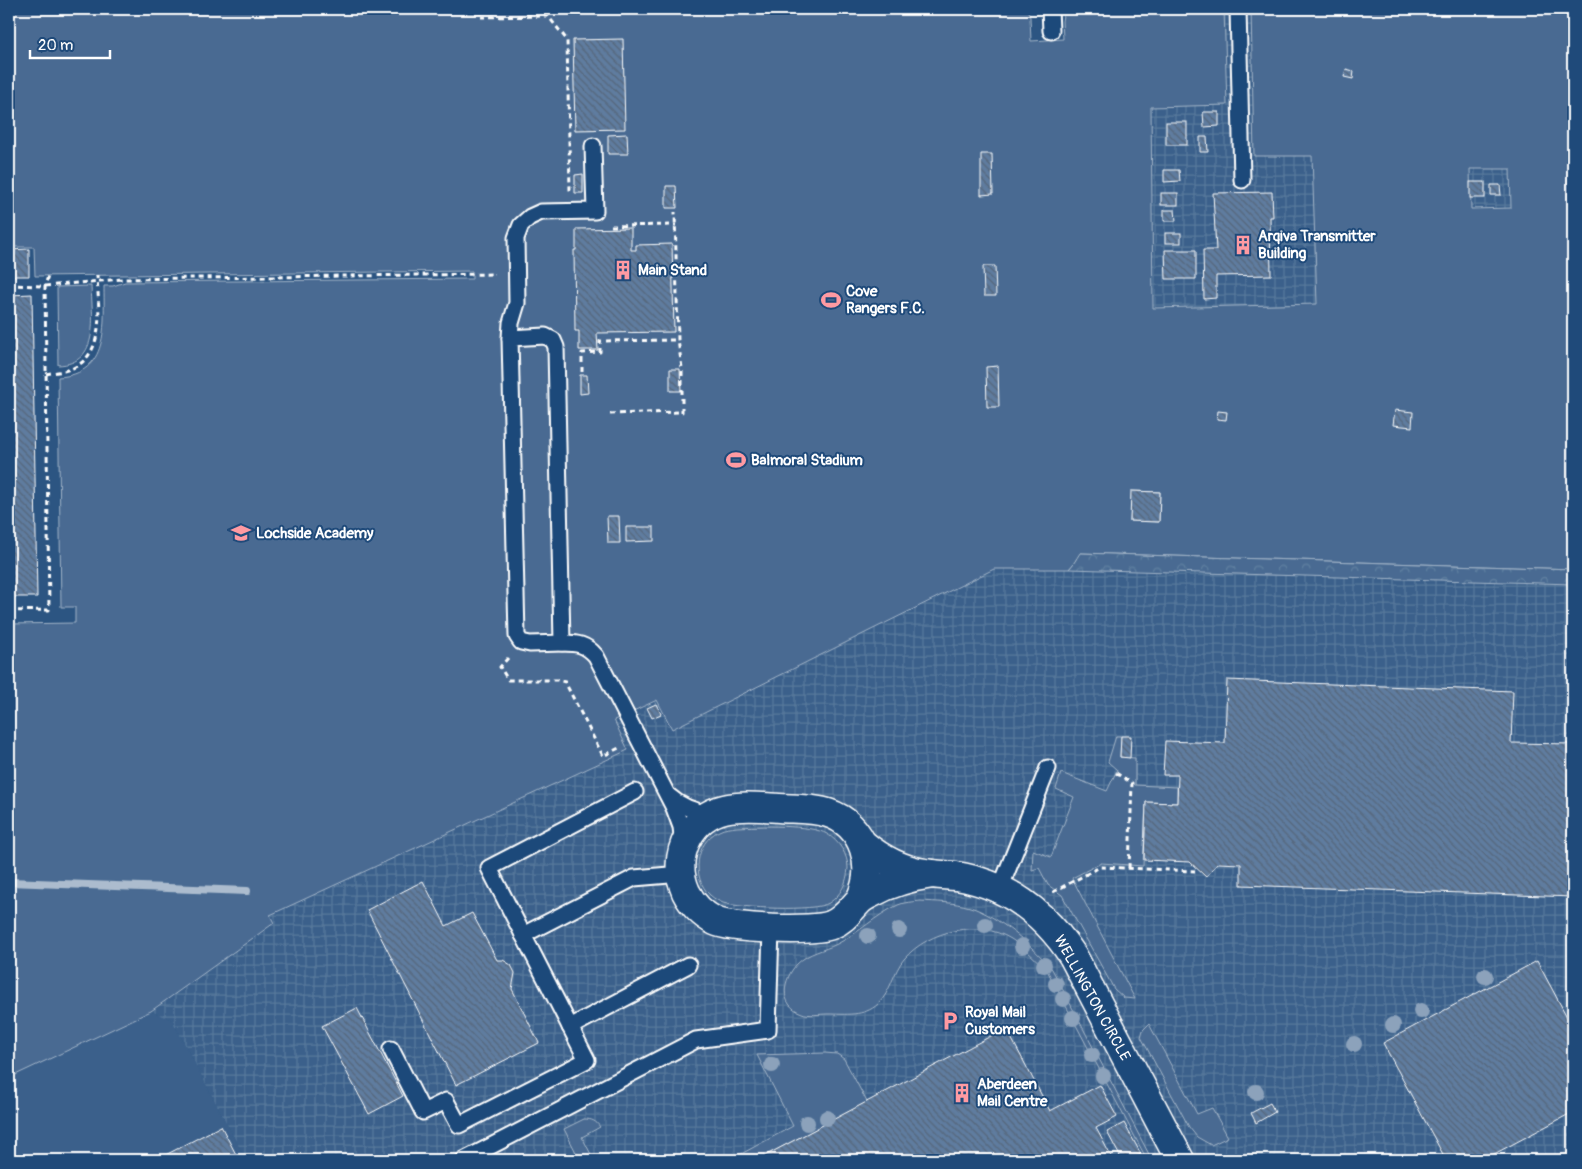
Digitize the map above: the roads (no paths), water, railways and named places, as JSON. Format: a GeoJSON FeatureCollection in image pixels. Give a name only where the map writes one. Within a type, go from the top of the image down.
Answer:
{"type":"FeatureCollection","features":[{"type":"Feature","properties":{"kind":"street"},"geometry":{"type":"LineString","coordinates":[[741,806],[820,811],[836,816],[858,836],[863,844],[868,863],[868,872],[867,882],[860,900],[848,915],[831,925],[814,929],[735,926],[715,921],[706,916],[686,893],[682,861],[689,834],[712,814],[741,806]]}},
{"type":"Feature","properties":{"kind":"street","name":"WELLINGTON CIRCLE"},"geometry":{"type":"LineString","coordinates":[[863,844],[894,864],[918,872],[966,878],[1000,889],[1041,916],[1058,934],[1073,956],[1180,1160]]}},
{"type":"Feature","properties":{"kind":"street","name":"WELLINGTON CIRCLE"},"geometry":{"type":"LineString","coordinates":[[860,900],[898,881],[913,876],[933,874]]}},
{"type":"Feature","properties":{"kind":"lane"},"geometry":{"type":"LineString","coordinates":[[1050,9],[1051,31]]}},
{"type":"Feature","properties":{"kind":"lane"},"geometry":{"type":"LineString","coordinates":[[1238,9],[1242,180]]}},
{"type":"Feature","properties":{"kind":"lane"},"geometry":{"type":"LineString","coordinates":[[523,935],[634,878],[682,861],[679,821],[668,795],[596,656],[588,647],[582,644],[530,644],[522,642],[517,636],[510,338],[511,323],[517,303],[516,238],[521,225],[530,217],[541,212],[595,211],[594,146]]}},
{"type":"Feature","properties":{"kind":"lane"},"geometry":{"type":"LineString","coordinates":[[510,338],[547,337],[553,340],[556,346],[562,643]]}},
{"type":"Feature","properties":{"kind":"lane"},"geometry":{"type":"LineString","coordinates":[[1000,889],[1048,768]]}},
{"type":"Feature","properties":{"kind":"lane"},"geometry":{"type":"LineString","coordinates":[[392,1049],[423,1112],[446,1101],[459,1125],[587,1060],[489,868],[635,792]]}},
{"type":"Feature","properties":{"kind":"lane"},"geometry":{"type":"LineString","coordinates":[[668,795],[678,803],[694,811],[712,814]]}},
{"type":"Feature","properties":{"kind":"lane"},"geometry":{"type":"LineString","coordinates":[[464,1160],[696,1040],[768,1030],[771,928]]}},
{"type":"Feature","properties":{"kind":"lane"},"geometry":{"type":"LineString","coordinates":[[570,1028],[688,965]]}},
{"type":"Feature","properties":{"kind":"waterway"},"geometry":{"type":"LineString","coordinates":[[9,882],[247,891]]}},
{"type":"Feature","properties":{"kind":"place","name":"Arqiva Transmitter Building"},"geometry":{"type":"Point","coordinates":[1243,245]}},
{"type":"Feature","properties":{"kind":"place","name":"Main Stand"},"geometry":{"type":"Point","coordinates":[623,270]}},
{"type":"Feature","properties":{"kind":"place","name":"Cove Rangers F.C."},"geometry":{"type":"Point","coordinates":[831,300]}},
{"type":"Feature","properties":{"kind":"place","name":"Balmoral Stadium"},"geometry":{"type":"Point","coordinates":[736,460]}},
{"type":"Feature","properties":{"kind":"place","name":"Lochside Academy"},"geometry":{"type":"Point","coordinates":[241,533]}},
{"type":"Feature","properties":{"kind":"place","name":"Royal Mail Customers"},"geometry":{"type":"Point","coordinates":[950,1021]}},
{"type":"Feature","properties":{"kind":"place","name":"Aberdeen Mail Centre"},"geometry":{"type":"Point","coordinates":[962,1093]}}]}
